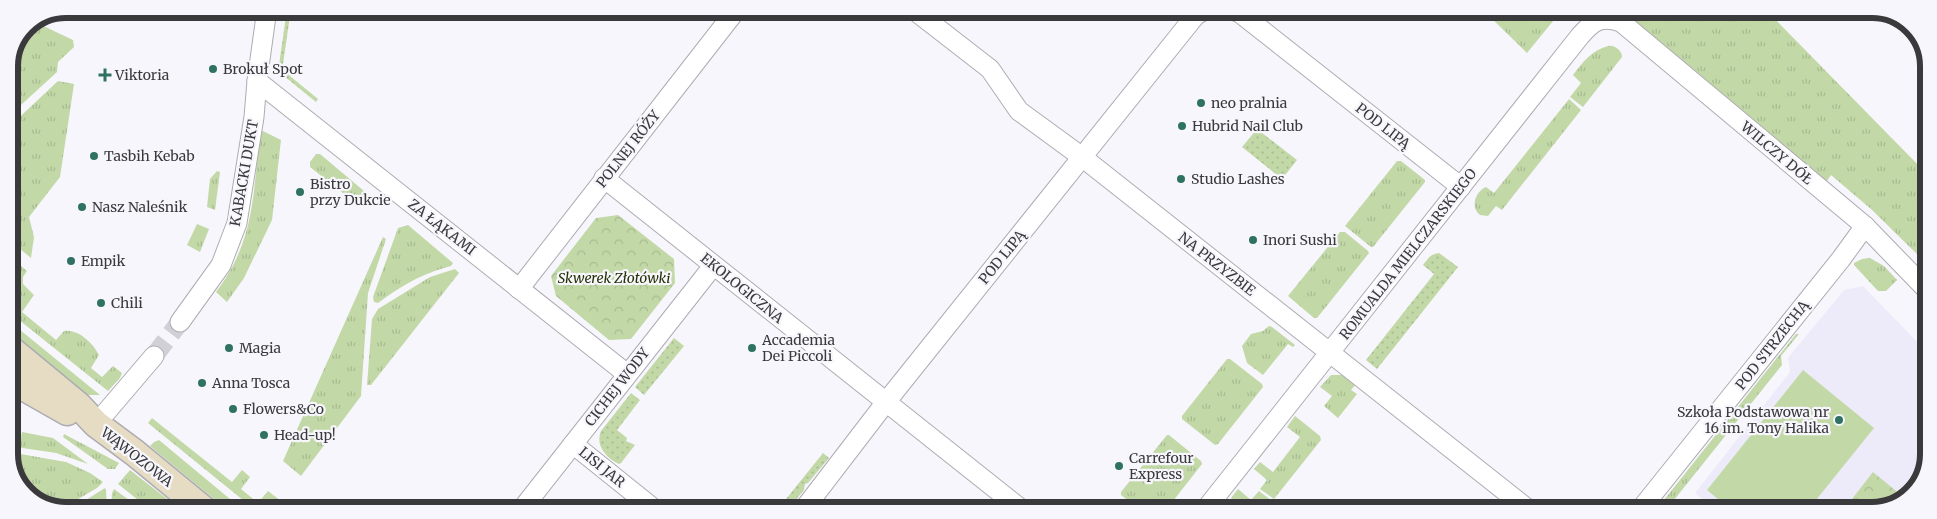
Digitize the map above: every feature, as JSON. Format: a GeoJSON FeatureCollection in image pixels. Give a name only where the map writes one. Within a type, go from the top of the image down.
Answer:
{"type":"FeatureCollection","features":[{"type":"Feature","properties":{"kind":"street","name":"KABACKI DUKT"},"geometry":{"type":"LineString","coordinates":[[180,322],[221,266],[237,223],[254,117],[256,81],[266,18]]}},
{"type":"Feature","properties":{"kind":"street","name":"POLNEJ RÓŻY"},"geometry":{"type":"LineString","coordinates":[[519,289],[731,18]]}},
{"type":"Feature","properties":{"kind":"street","name":"NA PRZYZBIE"},"geometry":{"type":"LineString","coordinates":[[924,18],[990,69],[1019,111],[1082,157],[1519,502]]}},
{"type":"Feature","properties":{"kind":"street","name":"POD LIPĄ"},"geometry":{"type":"LineString","coordinates":[[809,502],[886,402],[1193,18]]}},
{"type":"Feature","properties":{"kind":"street","name":"POD LIPĄ"},"geometry":{"type":"LineString","coordinates":[[1246,18],[1461,188]]}},
{"type":"Feature","properties":{"kind":"street","name":"ROMUALDA MIELCZARSKIEGO"},"geometry":{"type":"LineString","coordinates":[[1211,502],[1590,24],[1610,18],[1621,22]]}},
{"type":"Feature","properties":{"kind":"street","name":"WILCZY DÓŁ"},"geometry":{"type":"LineString","coordinates":[[1621,22],[1865,226],[1920,282]]}},
{"type":"Feature","properties":{"kind":"street","name":"ZA ŁĄKAMI"},"geometry":{"type":"LineString","coordinates":[[256,81],[627,374]]}},
{"type":"Feature","properties":{"kind":"street","name":"EKOLOGICZNA"},"geometry":{"type":"LineString","coordinates":[[604,178],[1012,502]]}},
{"type":"Feature","properties":{"kind":"street","name":"POD STRZECHĄ"},"geometry":{"type":"LineString","coordinates":[[1646,502],[1841,259],[1865,226]]}},
{"type":"Feature","properties":{"kind":"street","name":"CICHEJ WODY"},"geometry":{"type":"LineString","coordinates":[[527,502],[713,266]]}},
{"type":"Feature","properties":{"kind":"street","name":"WĄWOZOWA"},"geometry":{"type":"LineString","coordinates":[[18,355],[78,405],[96,424],[195,502]]}},
{"type":"Feature","properties":{"kind":"street"},"geometry":{"type":"LineString","coordinates":[[96,424],[154,356]]}},
{"type":"Feature","properties":{"kind":"street","name":"WĄWOZOWA"},"geometry":{"type":"LineString","coordinates":[[18,385],[73,415],[96,424]]}},
{"type":"Feature","properties":{"kind":"street","name":"LISI JAR"},"geometry":{"type":"LineString","coordinates":[[573,444],[645,502]]}},
{"type":"Feature","properties":{"kind":"shaded area","name":"Szkoła Podstawowa nr 16 im. Tony Halika"},"geometry":{"type":"Polygon","coordinates":[[[1863,286],[1920,344],[1920,453],[1915,475],[1901,491],[1893,497],[1881,501],[1706,502],[1695,493],[1790,372],[1788,358],[1844,290],[1863,286]]]}},
{"type":"Feature","properties":{"kind":"green space"},"geometry":{"type":"Polygon","coordinates":[[[286,18],[290,18],[283,64],[290,76],[318,99],[316,102],[284,76],[279,65],[286,18]]]}},
{"type":"Feature","properties":{"kind":"green space"},"geometry":{"type":"Polygon","coordinates":[[[1491,18],[1555,18],[1527,53],[1491,18]]]}},
{"type":"Feature","properties":{"kind":"green space"},"geometry":{"type":"Polygon","coordinates":[[[1632,18],[1774,18],[1919,166],[1919,257],[1871,209],[1831,175],[1827,181],[1632,18]]]}},
{"type":"Feature","properties":{"kind":"green space"},"geometry":{"type":"Polygon","coordinates":[[[41,25],[73,40],[74,47],[58,62],[57,72],[18,108],[18,56],[26,39],[41,25]]]}},
{"type":"Feature","properties":{"kind":"green space"},"geometry":{"type":"Polygon","coordinates":[[[1608,46],[1613,46],[1621,52],[1622,57],[1583,107],[1570,97],[1581,83],[1573,75],[1592,54],[1608,46]]]}},
{"type":"Feature","properties":{"kind":"green space"},"geometry":{"type":"Polygon","coordinates":[[[58,81],[74,84],[60,177],[29,217],[34,237],[31,258],[18,247],[18,119],[58,81]]]}},
{"type":"Feature","properties":{"kind":"green space"},"geometry":{"type":"Polygon","coordinates":[[[1569,99],[1581,110],[1502,210],[1496,206],[1488,216],[1480,215],[1475,208],[1475,200],[1479,192],[1486,187],[1494,193],[1569,99]]]}},
{"type":"Feature","properties":{"kind":"green space"},"geometry":{"type":"Polygon","coordinates":[[[1257,129],[1297,160],[1282,179],[1242,147],[1257,129]]]}},
{"type":"Feature","properties":{"kind":"green space"},"geometry":{"type":"Polygon","coordinates":[[[263,131],[281,140],[272,220],[244,278],[227,302],[216,292],[229,273],[245,235],[253,196],[260,132],[263,131]]]}},
{"type":"Feature","properties":{"kind":"green space"},"geometry":{"type":"Polygon","coordinates":[[[316,154],[320,154],[364,191],[364,195],[359,202],[354,202],[310,167],[310,162],[316,154]]]}},
{"type":"Feature","properties":{"kind":"green space"},"geometry":{"type":"Polygon","coordinates":[[[1397,161],[1401,161],[1425,180],[1425,182],[1373,247],[1371,247],[1345,226],[1397,161]]]}},
{"type":"Feature","properties":{"kind":"green space"},"geometry":{"type":"Polygon","coordinates":[[[217,171],[220,172],[215,210],[207,207],[210,179],[217,171]]]}},
{"type":"Feature","properties":{"kind":"green space","name":"Skwerek Złotówki"},"geometry":{"type":"Polygon","coordinates":[[[618,215],[674,259],[675,283],[631,339],[609,340],[556,296],[551,276],[596,218],[618,215]]]}},
{"type":"Feature","properties":{"kind":"green space"},"geometry":{"type":"Polygon","coordinates":[[[197,224],[209,229],[200,252],[187,245],[197,224]]]}},
{"type":"Feature","properties":{"kind":"green space"},"geometry":{"type":"Polygon","coordinates":[[[408,225],[453,263],[451,266],[413,281],[378,303],[374,302],[373,297],[398,228],[408,225]]]}},
{"type":"Feature","properties":{"kind":"green space"},"geometry":{"type":"Polygon","coordinates":[[[1340,232],[1345,232],[1369,253],[1317,318],[1314,318],[1288,296],[1340,232]]]}},
{"type":"Feature","properties":{"kind":"green space"},"geometry":{"type":"Polygon","coordinates":[[[383,237],[386,239],[368,293],[361,396],[301,476],[283,461],[383,237]]]}},
{"type":"Feature","properties":{"kind":"green space"},"geometry":{"type":"Polygon","coordinates":[[[1439,253],[1458,267],[1377,369],[1366,360],[1434,274],[1423,265],[1431,256],[1439,253]]]}},
{"type":"Feature","properties":{"kind":"green space"},"geometry":{"type":"Polygon","coordinates":[[[1870,258],[1884,266],[1897,280],[1886,291],[1878,291],[1854,265],[1854,263],[1862,259],[1870,258]]]}},
{"type":"Feature","properties":{"kind":"green space"},"geometry":{"type":"Polygon","coordinates":[[[18,264],[27,271],[23,277],[23,284],[34,295],[22,312],[56,340],[64,331],[75,332],[85,338],[99,355],[91,368],[102,377],[113,366],[122,373],[108,391],[18,319],[18,264]]]}},
{"type":"Feature","properties":{"kind":"green space"},"geometry":{"type":"Polygon","coordinates":[[[455,269],[459,273],[371,385],[367,385],[372,319],[378,309],[430,277],[455,269]]]}},
{"type":"Feature","properties":{"kind":"green space"},"geometry":{"type":"Polygon","coordinates":[[[1269,326],[1295,345],[1293,347],[1288,344],[1263,375],[1247,363],[1242,346],[1251,334],[1263,331],[1269,326]]]}},
{"type":"Feature","properties":{"kind":"green space"},"geometry":{"type":"Polygon","coordinates":[[[18,328],[100,395],[78,392],[18,337],[18,328]]]}},
{"type":"Feature","properties":{"kind":"green space"},"geometry":{"type":"Polygon","coordinates":[[[1796,334],[1799,334],[1781,356],[1782,365],[1672,502],[1662,502],[1796,334]]]}},
{"type":"Feature","properties":{"kind":"green space"},"geometry":{"type":"Polygon","coordinates":[[[674,338],[684,346],[644,395],[635,387],[674,338]]]}},
{"type":"Feature","properties":{"kind":"green space"},"geometry":{"type":"Polygon","coordinates":[[[1227,359],[1230,359],[1262,384],[1263,387],[1218,444],[1215,445],[1182,419],[1182,416],[1227,359]]]}},
{"type":"Feature","properties":{"kind":"green space"},"geometry":{"type":"Polygon","coordinates":[[[1803,370],[1874,428],[1814,502],[1721,502],[1707,490],[1803,370]]]}},
{"type":"Feature","properties":{"kind":"green space"},"geometry":{"type":"Polygon","coordinates":[[[1331,375],[1342,375],[1356,384],[1351,390],[1357,394],[1338,418],[1324,406],[1332,396],[1320,387],[1331,375]]]}},
{"type":"Feature","properties":{"kind":"green space"},"geometry":{"type":"Polygon","coordinates":[[[631,393],[640,400],[617,430],[627,438],[626,441],[635,445],[619,464],[606,455],[599,441],[601,431],[631,393]]]}},
{"type":"Feature","properties":{"kind":"green space"},"geometry":{"type":"Polygon","coordinates":[[[1295,416],[1320,436],[1321,440],[1274,499],[1260,489],[1267,480],[1254,469],[1260,462],[1273,472],[1300,437],[1287,427],[1295,416]]]}},
{"type":"Feature","properties":{"kind":"green space"},"geometry":{"type":"Polygon","coordinates":[[[152,418],[232,482],[242,470],[250,477],[241,489],[257,502],[245,502],[148,423],[152,418]]]}},
{"type":"Feature","properties":{"kind":"green space"},"geometry":{"type":"Polygon","coordinates":[[[22,432],[53,438],[88,464],[56,453],[18,447],[18,442],[20,442],[22,432]]]}},
{"type":"Feature","properties":{"kind":"green space"},"geometry":{"type":"Polygon","coordinates":[[[64,434],[119,463],[115,469],[108,469],[63,437],[64,434]]]}},
{"type":"Feature","properties":{"kind":"green space"},"geometry":{"type":"Polygon","coordinates":[[[1167,435],[1201,461],[1202,464],[1172,502],[1130,502],[1121,495],[1121,492],[1167,435]]]}},
{"type":"Feature","properties":{"kind":"green space"},"geometry":{"type":"Polygon","coordinates":[[[159,440],[234,502],[218,502],[150,446],[159,440]]]}},
{"type":"Feature","properties":{"kind":"green space"},"geometry":{"type":"Polygon","coordinates":[[[823,453],[829,458],[808,483],[805,484],[804,490],[794,502],[784,502],[823,453]]]}},
{"type":"Feature","properties":{"kind":"green space"},"geometry":{"type":"Polygon","coordinates":[[[18,454],[66,462],[90,473],[103,482],[97,488],[73,502],[53,500],[37,491],[21,472],[18,463],[18,454]]]}},
{"type":"Feature","properties":{"kind":"green space"},"geometry":{"type":"Polygon","coordinates":[[[130,470],[171,502],[140,502],[118,484],[130,470]]]}},
{"type":"Feature","properties":{"kind":"green space"},"geometry":{"type":"Polygon","coordinates":[[[1873,472],[1898,493],[1881,501],[1850,502],[1873,472]]]}},
{"type":"Feature","properties":{"kind":"green space"},"geometry":{"type":"Polygon","coordinates":[[[105,488],[107,502],[83,502],[105,488]]]}},
{"type":"Feature","properties":{"kind":"green space"},"geometry":{"type":"Polygon","coordinates":[[[114,489],[132,502],[111,502],[114,489]]]}},
{"type":"Feature","properties":{"kind":"green space"},"geometry":{"type":"Polygon","coordinates":[[[1238,489],[1251,500],[1259,491],[1272,501],[1235,502],[1231,498],[1238,489]]]}},
{"type":"Feature","properties":{"kind":"green space"},"geometry":{"type":"Polygon","coordinates":[[[268,491],[280,502],[259,502],[268,491]]]}},
{"type":"Feature","properties":{"kind":"tunnel"},"geometry":{"type":"LineString","coordinates":[[154,356],[180,322]]}},
{"type":"Feature","properties":{"kind":"place","name":"Brokuł Spot"},"geometry":{"type":"Point","coordinates":[213,69]}},
{"type":"Feature","properties":{"kind":"place","name":"Viktoria"},"geometry":{"type":"Point","coordinates":[105,75]}},
{"type":"Feature","properties":{"kind":"place","name":"neo pralnia"},"geometry":{"type":"Point","coordinates":[1201,103]}},
{"type":"Feature","properties":{"kind":"place","name":"Hubrid Nail Club"},"geometry":{"type":"Point","coordinates":[1182,126]}},
{"type":"Feature","properties":{"kind":"place","name":"Tasbih Kebab"},"geometry":{"type":"Point","coordinates":[94,156]}},
{"type":"Feature","properties":{"kind":"place","name":"Studio Lashes"},"geometry":{"type":"Point","coordinates":[1181,179]}},
{"type":"Feature","properties":{"kind":"place","name":"Bistro przy Dukcie"},"geometry":{"type":"Point","coordinates":[300,192]}},
{"type":"Feature","properties":{"kind":"place","name":"Nasz Naleśnik"},"geometry":{"type":"Point","coordinates":[82,207]}},
{"type":"Feature","properties":{"kind":"place","name":"Inori Sushi"},"geometry":{"type":"Point","coordinates":[1253,240]}},
{"type":"Feature","properties":{"kind":"place","name":"Empik"},"geometry":{"type":"Point","coordinates":[71,261]}},
{"type":"Feature","properties":{"kind":"place","name":"Chili"},"geometry":{"type":"Point","coordinates":[101,303]}},
{"type":"Feature","properties":{"kind":"place","name":"Magia"},"geometry":{"type":"Point","coordinates":[229,348]}},
{"type":"Feature","properties":{"kind":"place","name":"Accademia Dei Piccoli"},"geometry":{"type":"Point","coordinates":[752,348]}},
{"type":"Feature","properties":{"kind":"place","name":"Anna Tosca"},"geometry":{"type":"Point","coordinates":[202,383]}},
{"type":"Feature","properties":{"kind":"place","name":"Flowers&Co"},"geometry":{"type":"Point","coordinates":[233,409]}},
{"type":"Feature","properties":{"kind":"place","name":"Szkoła Podstawowa nr 16 im. Tony Halika"},"geometry":{"type":"Point","coordinates":[1839,420]}},
{"type":"Feature","properties":{"kind":"place","name":"Head-up!"},"geometry":{"type":"Point","coordinates":[264,435]}},
{"type":"Feature","properties":{"kind":"place","name":"Carrefour Express"},"geometry":{"type":"Point","coordinates":[1119,466]}}]}
